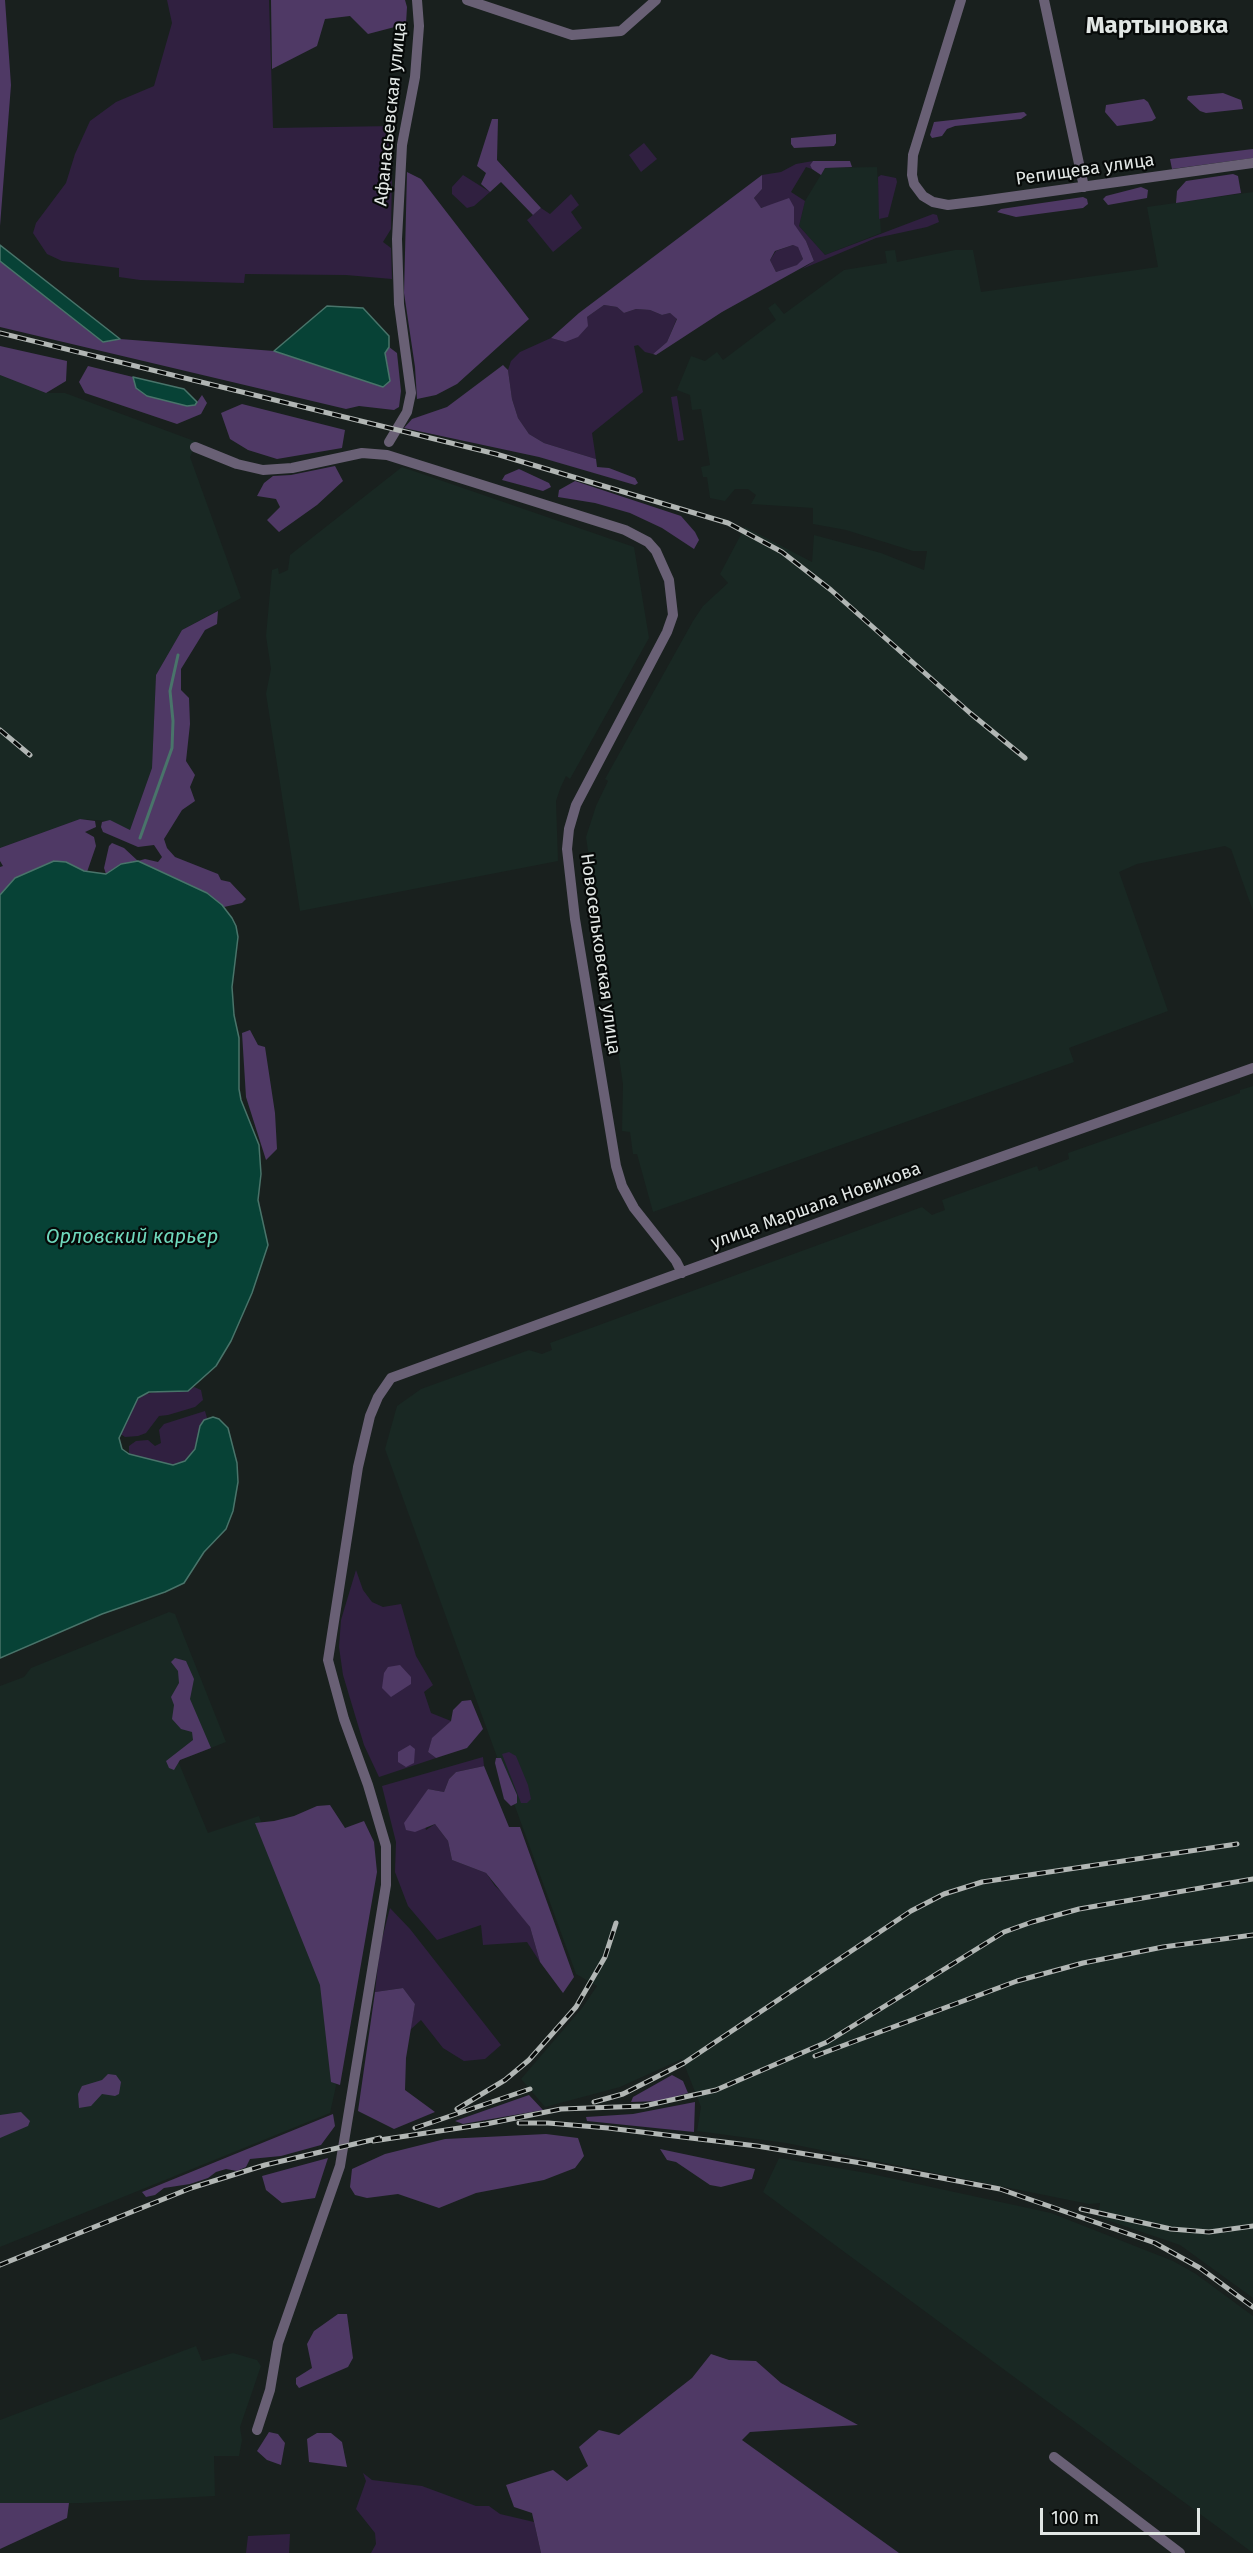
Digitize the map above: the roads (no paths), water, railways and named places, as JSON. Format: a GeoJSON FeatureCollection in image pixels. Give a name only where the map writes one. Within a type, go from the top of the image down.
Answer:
{"type":"FeatureCollection","features":[{"type":"Feature","properties":{"kind":"street","name":"Афанасьевская улица"},"geometry":{"type":"LineString","coordinates":[[389,442],[406,412],[411,393],[399,304],[397,239],[402,145],[415,77],[417,0]]}},
{"type":"Feature","properties":{"kind":"street"},"geometry":{"type":"LineString","coordinates":[[467,0],[572,35],[621,31],[656,0]]}},
{"type":"Feature","properties":{"kind":"street","name":"Репищева улица"},"geometry":{"type":"LineString","coordinates":[[961,0],[913,155],[912,175],[918,191],[933,202],[948,205],[1253,163]]}},
{"type":"Feature","properties":{"kind":"street"},"geometry":{"type":"LineString","coordinates":[[1044,0],[1084,187]]}},
{"type":"Feature","properties":{"kind":"street","name":"Новосельковская улица"},"geometry":{"type":"LineString","coordinates":[[195,447],[237,464],[263,470],[292,468],[362,453],[387,455],[625,530],[648,542],[656,551],[669,580],[673,615],[667,632],[576,805],[568,829],[567,849],[575,919],[616,1166],[622,1186],[634,1208],[682,1273]]}},
{"type":"Feature","properties":{"kind":"street","name":"улица Маршала Новикова"},"geometry":{"type":"LineString","coordinates":[[257,2430],[270,2390],[278,2343],[340,2166],[386,1885],[386,1846],[368,1785],[344,1719],[328,1660],[358,1467],[370,1416],[378,1397],[391,1378],[1253,1068]]}},
{"type":"Feature","properties":{"kind":"street"},"geometry":{"type":"LineString","coordinates":[[1054,2457],[1180,2553]]}},
{"type":"Feature","properties":{"kind":"water"},"geometry":{"type":"Polygon","coordinates":[[[0,245],[120,339],[103,342],[0,261],[0,245]]]}},
{"type":"Feature","properties":{"kind":"water"},"geometry":{"type":"Polygon","coordinates":[[[327,306],[363,308],[389,336],[389,347],[385,353],[390,381],[383,387],[274,351],[327,306]]]}},
{"type":"Feature","properties":{"kind":"water"},"geometry":{"type":"Polygon","coordinates":[[[133,377],[184,389],[197,402],[195,405],[187,406],[147,396],[136,388],[133,377]]]}},
{"type":"Feature","properties":{"kind":"water","name":"Орловский карьер"},"geometry":{"type":"Polygon","coordinates":[[[54,861],[66,862],[84,871],[106,874],[121,864],[138,861],[207,893],[222,905],[232,918],[238,937],[232,987],[234,1015],[239,1038],[239,1089],[241,1100],[259,1145],[261,1174],[258,1200],[268,1245],[252,1293],[231,1341],[216,1366],[188,1391],[149,1392],[138,1398],[119,1438],[122,1449],[129,1454],[173,1465],[185,1461],[195,1449],[200,1426],[204,1420],[213,1417],[219,1419],[228,1428],[237,1463],[238,1482],[233,1511],[226,1529],[204,1552],[184,1583],[102,1614],[0,1658],[0,895],[15,878],[54,861]]]}},
{"type":"Feature","properties":{"kind":"waterway"},"geometry":{"type":"LineString","coordinates":[[140,838],[172,748],[173,721],[170,691],[178,655]]}},
{"type":"Feature","properties":{"kind":"railway"},"geometry":{"type":"LineString","coordinates":[[0,333],[496,454],[728,523],[782,552],[831,590],[970,713],[1025,758]]}},
{"type":"Feature","properties":{"kind":"railway"},"geometry":{"type":"LineString","coordinates":[[0,730],[30,755]]}},
{"type":"Feature","properties":{"kind":"railway"},"geometry":{"type":"LineString","coordinates":[[594,2102],[623,2094],[684,2063],[911,1911],[944,1894],[982,1882],[1237,1844]]}},
{"type":"Feature","properties":{"kind":"railway"},"geometry":{"type":"LineString","coordinates":[[373,2141],[486,2124],[561,2109],[644,2106],[716,2090],[827,2042],[1004,1932],[1079,1909],[1253,1879]]}},
{"type":"Feature","properties":{"kind":"railway"},"geometry":{"type":"LineString","coordinates":[[457,2109],[505,2080],[529,2060],[576,2007],[605,1957],[616,1923]]}},
{"type":"Feature","properties":{"kind":"railway"},"geometry":{"type":"LineString","coordinates":[[815,2056],[1017,1981],[1083,1963],[1163,1947],[1253,1935]]}},
{"type":"Feature","properties":{"kind":"railway"},"geometry":{"type":"LineString","coordinates":[[415,2128],[530,2089]]}},
{"type":"Feature","properties":{"kind":"railway"},"geometry":{"type":"LineString","coordinates":[[519,2123],[608,2128],[757,2146],[1000,2189],[1155,2243],[1200,2268],[1253,2307]]}},
{"type":"Feature","properties":{"kind":"railway"},"geometry":{"type":"LineString","coordinates":[[0,2265],[191,2188],[265,2165],[380,2138]]}},
{"type":"Feature","properties":{"kind":"railway"},"geometry":{"type":"LineString","coordinates":[[1081,2209],[1171,2229],[1209,2232],[1253,2226]]}},
{"type":"Feature","properties":{"kind":"district","name":"Мартыновка"},"geometry":{"type":"Point","coordinates":[1157,26]}}]}
